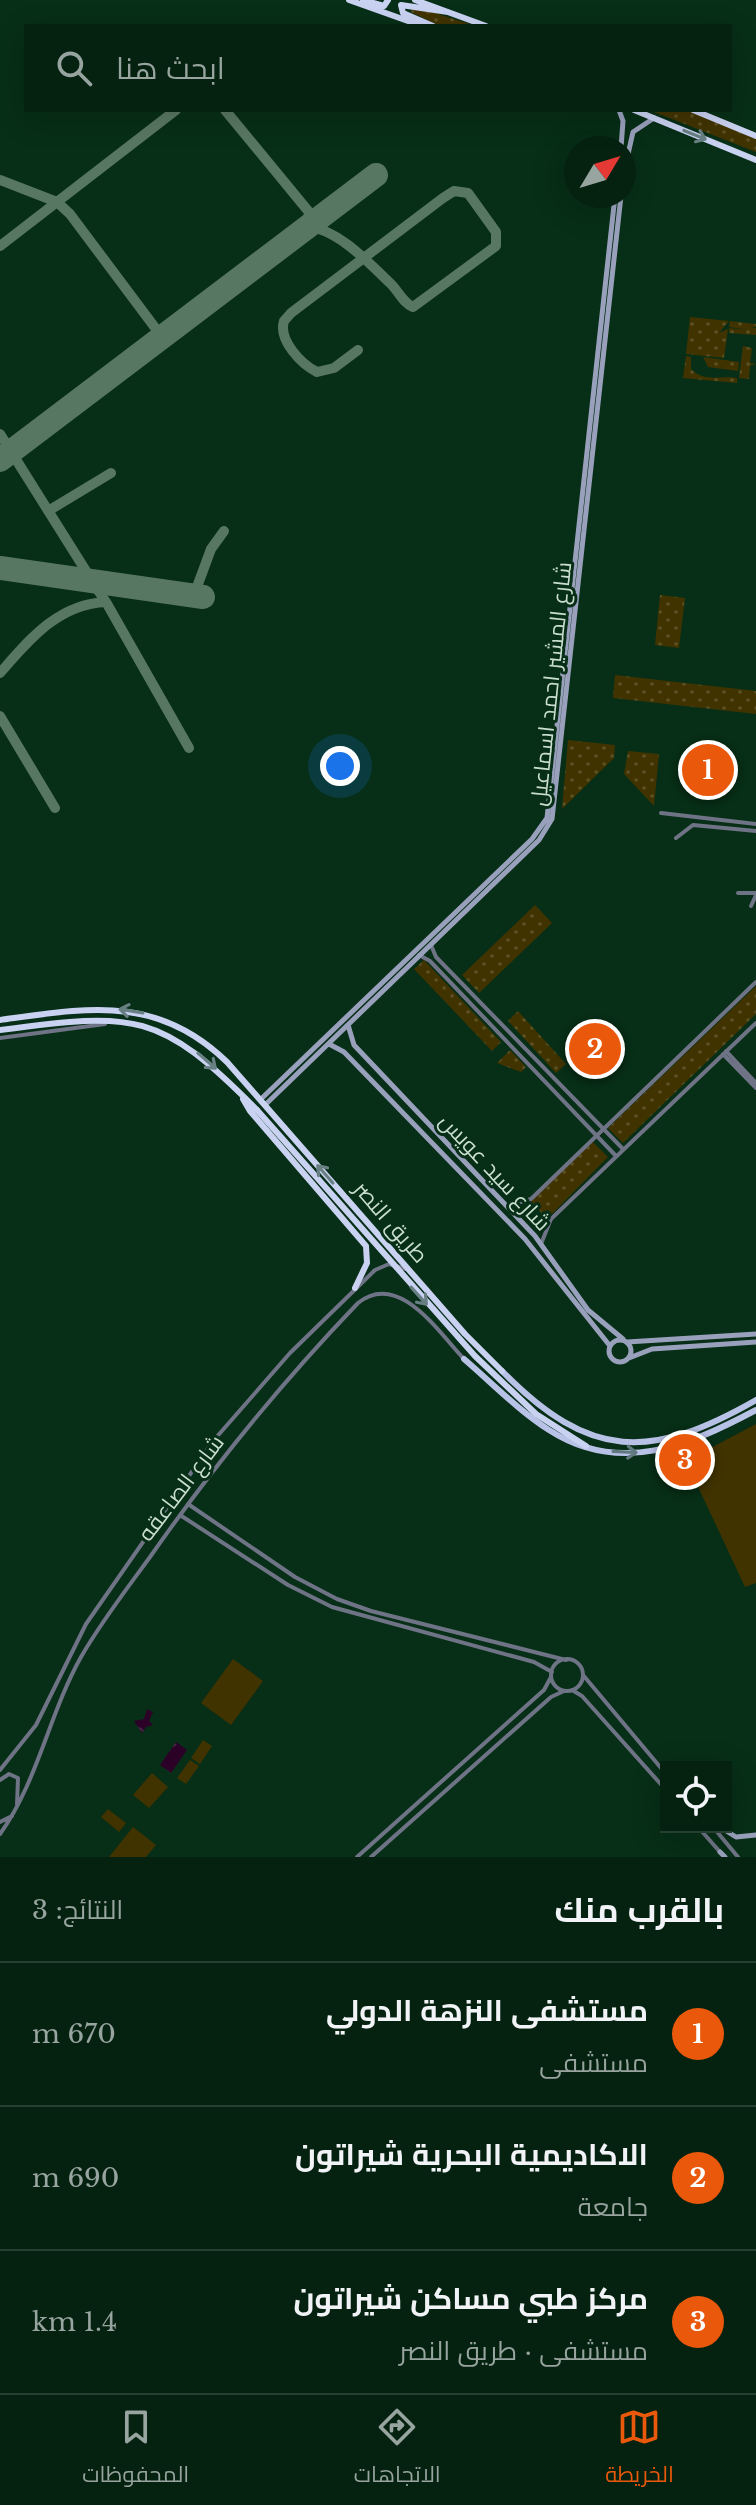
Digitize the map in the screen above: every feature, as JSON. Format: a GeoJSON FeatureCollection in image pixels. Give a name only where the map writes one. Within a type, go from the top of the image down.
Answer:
{"type":"FeatureCollection","features":[{"type":"Feature","properties":{"kind":"highway"},"geometry":{"type":"LineString","coordinates":[[349,0],[416,24]]}},
{"type":"Feature","properties":{"kind":"highway"},"geometry":{"type":"LineString","coordinates":[[363,0],[384,6],[388,0]]}},
{"type":"Feature","properties":{"kind":"highway"},"geometry":{"type":"LineString","coordinates":[[415,0],[481,24]]}},
{"type":"Feature","properties":{"kind":"highway"},"geometry":{"type":"LineString","coordinates":[[428,24],[403,13],[400,7],[405,4],[448,12]]}},
{"type":"Feature","properties":{"kind":"highway"},"geometry":{"type":"LineString","coordinates":[[639,112],[756,160]]}},
{"type":"Feature","properties":{"kind":"highway"},"geometry":{"type":"LineString","coordinates":[[698,112],[756,136]]}},
{"type":"Feature","properties":{"kind":"highway","name":"طريق النصر"},"geometry":{"type":"LineString","coordinates":[[0,1020],[92,1008],[153,1016],[175,1024],[207,1044],[263,1103],[475,1345],[502,1371]]}},
{"type":"Feature","properties":{"kind":"highway"},"geometry":{"type":"LineString","coordinates":[[0,1030],[85,1019],[114,1020],[153,1029],[179,1040],[203,1056],[257,1110],[475,1356],[536,1414],[586,1446]]}},
{"type":"Feature","properties":{"kind":"highway"},"geometry":{"type":"LineString","coordinates":[[242,1095],[250,1111],[363,1242],[377,1252],[382,1248],[383,1240]]}},
{"type":"Feature","properties":{"kind":"highway"},"geometry":{"type":"LineString","coordinates":[[355,1288],[368,1259],[363,1242]]}},
{"type":"Feature","properties":{"kind":"highway"},"geometry":{"type":"LineString","coordinates":[[464,1359],[474,1354],[475,1345]]}},
{"type":"Feature","properties":{"kind":"main road"},"geometry":{"type":"LineString","coordinates":[[620,112],[623,121],[622,136]]}},
{"type":"Feature","properties":{"kind":"main road"},"geometry":{"type":"LineString","coordinates":[[632,136],[633,132],[654,118]]}},
{"type":"Feature","properties":{"kind":"main road","name":"شارع المشير احمد اسماعيل"},"geometry":{"type":"LineString","coordinates":[[272,1094],[431,945],[539,840],[550,824],[555,808],[614,208]]}},
{"type":"Feature","properties":{"kind":"main road","name":"شارع المشير احمد اسماعيل"},"geometry":{"type":"LineString","coordinates":[[263,1103],[542,827],[550,808],[620,208]]}},
{"type":"Feature","properties":{"kind":"main road"},"geometry":{"type":"LineString","coordinates":[[341,1049],[343,1042],[351,1041],[348,1025]]}},
{"type":"Feature","properties":{"kind":"main road","name":"شارع سيد عويس"},"geometry":{"type":"LineString","coordinates":[[351,1041],[541,1244],[584,1305],[625,1340]]}},
{"type":"Feature","properties":{"kind":"main road"},"geometry":{"type":"LineString","coordinates":[[328,1044],[341,1049],[525,1239],[575,1305],[606,1337],[610,1356],[615,1361],[652,1349],[756,1342]]}},
{"type":"Feature","properties":{"kind":"main road"},"geometry":{"type":"LineString","coordinates":[[606,1337],[614,1333]]}},
{"type":"Feature","properties":{"kind":"main road"},"geometry":{"type":"LineString","coordinates":[[610,1346],[625,1340],[756,1334]]}},
{"type":"Feature","properties":{"kind":"main road"},"geometry":{"type":"LineString","coordinates":[[625,1340],[632,1348],[629,1358]]}},
{"type":"Feature","properties":{"kind":"main road"},"geometry":{"type":"LineString","coordinates":[[464,1359],[541,1425],[586,1446],[625,1452],[674,1448],[708,1435],[756,1410]]}},
{"type":"Feature","properties":{"kind":"main road","name":"طريق النصر"},"geometry":{"type":"LineString","coordinates":[[502,1371],[530,1398],[563,1422],[590,1434],[628,1443],[657,1442],[685,1436],[756,1400]]}},
{"type":"Feature","properties":{"kind":"main road"},"geometry":{"type":"LineString","coordinates":[[730,1833],[736,1837],[756,1835]]}},
{"type":"Feature","properties":{"kind":"street"},"geometry":{"type":"LineString","coordinates":[[661,813],[756,824]]}},
{"type":"Feature","properties":{"kind":"street"},"geometry":{"type":"LineString","coordinates":[[685,818],[686,828]]}},
{"type":"Feature","properties":{"kind":"street"},"geometry":{"type":"LineString","coordinates":[[676,838],[686,828],[697,825],[756,831]]}},
{"type":"Feature","properties":{"kind":"street"},"geometry":{"type":"LineString","coordinates":[[738,893],[756,894],[756,901],[751,906]]}},
{"type":"Feature","properties":{"kind":"street"},"geometry":{"type":"LineString","coordinates":[[431,945],[436,957],[624,1150]]}},
{"type":"Feature","properties":{"kind":"street"},"geometry":{"type":"LineString","coordinates":[[419,955],[430,961],[617,1156]]}},
{"type":"Feature","properties":{"kind":"street"},"geometry":{"type":"LineString","coordinates":[[506,1206],[526,1202],[756,982]]}},
{"type":"Feature","properties":{"kind":"street"},"geometry":{"type":"LineString","coordinates":[[471,1004],[476,999]]}},
{"type":"Feature","properties":{"kind":"street"},"geometry":{"type":"LineString","coordinates":[[478,1011],[483,1006]]}},
{"type":"Feature","properties":{"kind":"street"},"geometry":{"type":"LineString","coordinates":[[0,1038],[114,1020]]}},
{"type":"Feature","properties":{"kind":"street"},"geometry":{"type":"LineString","coordinates":[[541,1244],[547,1224],[756,1023]]}},
{"type":"Feature","properties":{"kind":"street"},"geometry":{"type":"LineString","coordinates":[[725,1053],[756,1086]]}},
{"type":"Feature","properties":{"kind":"street"},"geometry":{"type":"LineString","coordinates":[[526,1202],[532,1220],[547,1224]]}},
{"type":"Feature","properties":{"kind":"street","name":"شارع الصاعقه"},"geometry":{"type":"LineString","coordinates":[[0,1770],[36,1725],[86,1624],[214,1440],[272,1372],[355,1288],[383,1265],[396,1265],[412,1272]]}},
{"type":"Feature","properties":{"kind":"street","name":"شارع الصاعقه"},"geometry":{"type":"LineString","coordinates":[[0,1834],[17,1807],[48,1726],[81,1657],[188,1504],[295,1370],[367,1297],[387,1293],[403,1298],[464,1359]]}},
{"type":"Feature","properties":{"kind":"street"},"geometry":{"type":"LineString","coordinates":[[188,1504],[201,1516],[295,1577],[337,1599],[578,1664],[583,1675],[660,1767]]}},
{"type":"Feature","properties":{"kind":"street"},"geometry":{"type":"LineString","coordinates":[[180,1515],[288,1585],[332,1607],[366,1620],[534,1662],[551,1674],[557,1687],[564,1691]]}},
{"type":"Feature","properties":{"kind":"street"},"geometry":{"type":"LineString","coordinates":[[357,1857],[544,1690],[559,1662],[566,1660]]}},
{"type":"Feature","properties":{"kind":"street"},"geometry":{"type":"LineString","coordinates":[[371,1857],[551,1697],[572,1690],[581,1683],[583,1675]]}},
{"type":"Feature","properties":{"kind":"street"},"geometry":{"type":"LineString","coordinates":[[572,1690],[582,1696],[660,1783]]}},
{"type":"Feature","properties":{"kind":"street"},"geometry":{"type":"LineString","coordinates":[[0,1780],[9,1774],[18,1778],[17,1807]]}},
{"type":"Feature","properties":{"kind":"street"},"geometry":{"type":"LineString","coordinates":[[0,1822],[12,1816]]}},
{"type":"Feature","properties":{"kind":"street"},"geometry":{"type":"LineString","coordinates":[[703,1833],[723,1855]]}},
{"type":"Feature","properties":{"kind":"street"},"geometry":{"type":"LineString","coordinates":[[718,1833],[738,1857]]}},
{"type":"Feature","properties":{"kind":"shaded area"},"geometry":{"type":"Polygon","coordinates":[[[413,6],[470,24],[436,24],[411,12],[413,6]]]}},
{"type":"Feature","properties":{"kind":"shaded area"},"geometry":{"type":"Polygon","coordinates":[[[654,112],[692,112],[756,139],[756,152],[654,112]]]}},
{"type":"Feature","properties":{"kind":"shaded area"},"geometry":{"type":"Polygon","coordinates":[[[690,317],[729,321],[719,333],[728,329],[724,358],[686,354],[690,317]]]}},
{"type":"Feature","properties":{"kind":"shaded area"},"geometry":{"type":"Polygon","coordinates":[[[730,321],[756,324],[756,327],[751,327],[756,328],[756,335],[729,333],[729,328],[749,330],[729,327],[730,321]]]}},
{"type":"Feature","properties":{"kind":"shaded area"},"geometry":{"type":"Polygon","coordinates":[[[743,346],[752,348],[750,363],[756,364],[750,366],[749,379],[739,378],[743,346]]]}},
{"type":"Feature","properties":{"kind":"shaded area"},"geometry":{"type":"Polygon","coordinates":[[[686,356],[691,357],[691,369],[696,373],[707,377],[737,378],[737,383],[683,378],[686,356]]]}},
{"type":"Feature","properties":{"kind":"shaded area"},"geometry":{"type":"Polygon","coordinates":[[[703,357],[739,362],[738,371],[708,367],[703,357]]]}},
{"type":"Feature","properties":{"kind":"shaded area"},"geometry":{"type":"Polygon","coordinates":[[[660,595],[685,598],[679,648],[655,645],[660,595]]]}},
{"type":"Feature","properties":{"kind":"shaded area"},"geometry":{"type":"Polygon","coordinates":[[[615,675],[756,691],[756,714],[613,698],[615,675]]]}},
{"type":"Feature","properties":{"kind":"shaded area"},"geometry":{"type":"Polygon","coordinates":[[[568,740],[615,745],[614,758],[562,809],[568,740]]]}},
{"type":"Feature","properties":{"kind":"shaded area"},"geometry":{"type":"Polygon","coordinates":[[[628,751],[659,754],[654,806],[624,774],[628,751]]]}},
{"type":"Feature","properties":{"kind":"shaded area"},"geometry":{"type":"Polygon","coordinates":[[[535,905],[552,923],[479,993],[462,975],[535,905]]]}},
{"type":"Feature","properties":{"kind":"shaded area"},"geometry":{"type":"Polygon","coordinates":[[[424,960],[501,1042],[492,1051],[414,969],[424,960]]]}},
{"type":"Feature","properties":{"kind":"shaded area"},"geometry":{"type":"Polygon","coordinates":[[[756,986],[756,1014],[623,1143],[608,1128],[756,986]]]}},
{"type":"Feature","properties":{"kind":"shaded area"},"geometry":{"type":"Polygon","coordinates":[[[518,1011],[566,1064],[556,1073],[508,1021],[518,1011]]]}},
{"type":"Feature","properties":{"kind":"shaded area"},"geometry":{"type":"Polygon","coordinates":[[[510,1050],[526,1067],[521,1072],[497,1063],[510,1050]]]}},
{"type":"Feature","properties":{"kind":"shaded area"},"geometry":{"type":"Polygon","coordinates":[[[593,1142],[608,1157],[547,1219],[530,1200],[593,1142]]]}},
{"type":"Feature","properties":{"kind":"shaded area"},"geometry":{"type":"Polygon","coordinates":[[[756,1424],[756,1583],[745,1587],[686,1461],[756,1424]]]}},
{"type":"Feature","properties":{"kind":"shaded area"},"geometry":{"type":"Polygon","coordinates":[[[233,1659],[263,1681],[231,1725],[201,1703],[233,1659]]]}},
{"type":"Feature","properties":{"kind":"shaded area"},"geometry":{"type":"Polygon","coordinates":[[[203,1740],[212,1746],[200,1764],[191,1758],[203,1740]]]}},
{"type":"Feature","properties":{"kind":"shaded area"},"geometry":{"type":"Polygon","coordinates":[[[190,1760],[199,1766],[186,1784],[177,1778],[190,1760]]]}},
{"type":"Feature","properties":{"kind":"shaded area"},"geometry":{"type":"Polygon","coordinates":[[[152,1773],[168,1787],[149,1808],[133,1795],[152,1773]]]}},
{"type":"Feature","properties":{"kind":"shaded area"},"geometry":{"type":"Polygon","coordinates":[[[108,1809],[126,1823],[119,1832],[101,1817],[108,1809]]]}},
{"type":"Feature","properties":{"kind":"shaded area"},"geometry":{"type":"Polygon","coordinates":[[[133,1827],[156,1845],[146,1857],[109,1857],[133,1827]]]}},
{"type":"Feature","properties":{"kind":"water"},"geometry":{"type":"Polygon","coordinates":[[[147,1709],[153,1712],[149,1721],[153,1725],[146,1727],[142,1733],[134,1721],[144,1719],[147,1709]]]}},
{"type":"Feature","properties":{"kind":"water"},"geometry":{"type":"Polygon","coordinates":[[[176,1742],[187,1750],[171,1773],[160,1765],[176,1742]]]}},
{"type":"Feature","properties":{"kind":"taxiway"},"geometry":{"type":"LineString","coordinates":[[0,246],[173,112]]}},
{"type":"Feature","properties":{"kind":"taxiway"},"geometry":{"type":"LineString","coordinates":[[227,112],[309,212],[307,227],[330,234],[364,258]]}},
{"type":"Feature","properties":{"kind":"taxiway"},"geometry":{"type":"LineString","coordinates":[[0,180],[57,202],[70,214],[162,337]]}},
{"type":"Feature","properties":{"kind":"taxiway"},"geometry":{"type":"LineString","coordinates":[[454,191],[468,193],[496,232],[496,246],[413,307],[364,258],[454,191]]}},
{"type":"Feature","properties":{"kind":"taxiway"},"geometry":{"type":"LineString","coordinates":[[358,350],[334,368],[317,372],[292,351],[283,328],[284,321],[291,313],[364,258]]}},
{"type":"Feature","properties":{"kind":"taxiway"},"geometry":{"type":"LineString","coordinates":[[0,434],[96,587]]}},
{"type":"Feature","properties":{"kind":"taxiway"},"geometry":{"type":"LineString","coordinates":[[48,511],[111,473]]}},
{"type":"Feature","properties":{"kind":"taxiway"},"geometry":{"type":"LineString","coordinates":[[194,595],[211,549],[224,531]]}},
{"type":"Feature","properties":{"kind":"taxiway"},"geometry":{"type":"LineString","coordinates":[[83,580],[97,589],[106,602],[189,748]]}},
{"type":"Feature","properties":{"kind":"taxiway"},"geometry":{"type":"LineString","coordinates":[[0,673],[34,637],[59,617],[73,609],[106,602]]}},
{"type":"Feature","properties":{"kind":"taxiway"},"geometry":{"type":"LineString","coordinates":[[0,716],[55,808]]}},
{"type":"Feature","properties":{"kind":"runway"},"geometry":{"type":"LineString","coordinates":[[0,460],[376,175]]}},
{"type":"Feature","properties":{"kind":"runway"},"geometry":{"type":"LineString","coordinates":[[0,568],[203,597]]}},
{"type":"Feature","properties":{"kind":"place","name":"مستشفى النزهة الدولي"},"geometry":{"type":"Point","coordinates":[708,770]}},
{"type":"Feature","properties":{"kind":"place","name":"الاكاديمية البحرية شيراتون"},"geometry":{"type":"Point","coordinates":[595,1049]}},
{"type":"Feature","properties":{"kind":"place","name":"مركز طبي مساكن شيراتون"},"geometry":{"type":"Point","coordinates":[685,1460]}}]}
